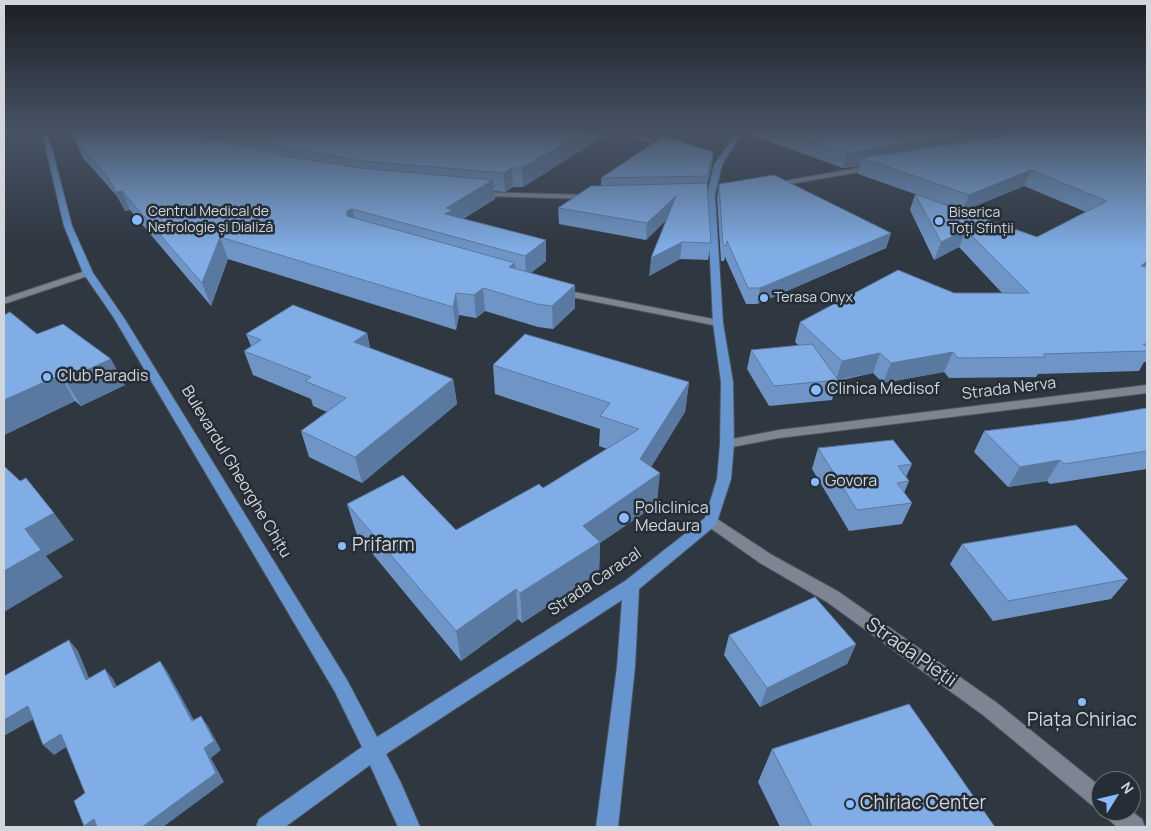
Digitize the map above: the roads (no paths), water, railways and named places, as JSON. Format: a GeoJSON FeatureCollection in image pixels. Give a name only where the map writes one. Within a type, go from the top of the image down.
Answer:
{"type":"FeatureCollection","features":[{"type":"Feature","properties":{"kind":"main road","name":"Bulevardul Gheorghe Chițu"},"geometry":{"type":"LineString","coordinates":[[55,172],[68,226],[88,273],[118,318],[336,678],[394,790],[409,827]]}},
{"type":"Feature","properties":{"kind":"main road"},"geometry":{"type":"LineString","coordinates":[[711,521],[724,479],[727,444],[727,382],[718,323],[711,195],[714,172]]}},
{"type":"Feature","properties":{"kind":"main road","name":"Strada Caracal"},"geometry":{"type":"LineString","coordinates":[[267,827],[374,750],[631,586],[711,521]]}},
{"type":"Feature","properties":{"kind":"main road"},"geometry":{"type":"LineString","coordinates":[[607,827],[626,667],[631,586]]}},
{"type":"Feature","properties":{"kind":"street"},"geometry":{"type":"LineString","coordinates":[[764,187],[848,172]]}},
{"type":"Feature","properties":{"kind":"street"},"geometry":{"type":"LineString","coordinates":[[467,193],[601,197]]}},
{"type":"Feature","properties":{"kind":"street"},"geometry":{"type":"LineString","coordinates":[[4,300],[88,273]]}},
{"type":"Feature","properties":{"kind":"street"},"geometry":{"type":"LineString","coordinates":[[550,289],[718,323]]}},
{"type":"Feature","properties":{"kind":"street","name":"Strada Nerva"},"geometry":{"type":"LineString","coordinates":[[727,444],[786,433],[1147,389]]}},
{"type":"Feature","properties":{"kind":"street","name":"Strada Pieții"},"geometry":{"type":"LineString","coordinates":[[711,521],[766,559],[833,597],[990,709],[1091,792]]}},
{"type":"Feature","properties":{"kind":"place","name":"Centrul Medical de Nefrologie și Dializă"},"geometry":{"type":"Point","coordinates":[137,220]}},
{"type":"Feature","properties":{"kind":"place","name":"Biserica Toți Sfinții"},"geometry":{"type":"Point","coordinates":[939,221]}},
{"type":"Feature","properties":{"kind":"place","name":"Terasa Onyx"},"geometry":{"type":"Point","coordinates":[764,298]}},
{"type":"Feature","properties":{"kind":"place","name":"Club Paradis"},"geometry":{"type":"Point","coordinates":[47,377]}},
{"type":"Feature","properties":{"kind":"place","name":"Clinica Medisof"},"geometry":{"type":"Point","coordinates":[816,390]}},
{"type":"Feature","properties":{"kind":"place","name":"Govora"},"geometry":{"type":"Point","coordinates":[815,482]}},
{"type":"Feature","properties":{"kind":"place","name":"Policlinica Medaura"},"geometry":{"type":"Point","coordinates":[624,518]}},
{"type":"Feature","properties":{"kind":"place","name":"Prifarm"},"geometry":{"type":"Point","coordinates":[342,546]}},
{"type":"Feature","properties":{"kind":"place","name":"Piața Chiriac"},"geometry":{"type":"Point","coordinates":[1082,702]}},
{"type":"Feature","properties":{"kind":"place","name":"Chiriac Center"},"geometry":{"type":"Point","coordinates":[850,804]}}]}
